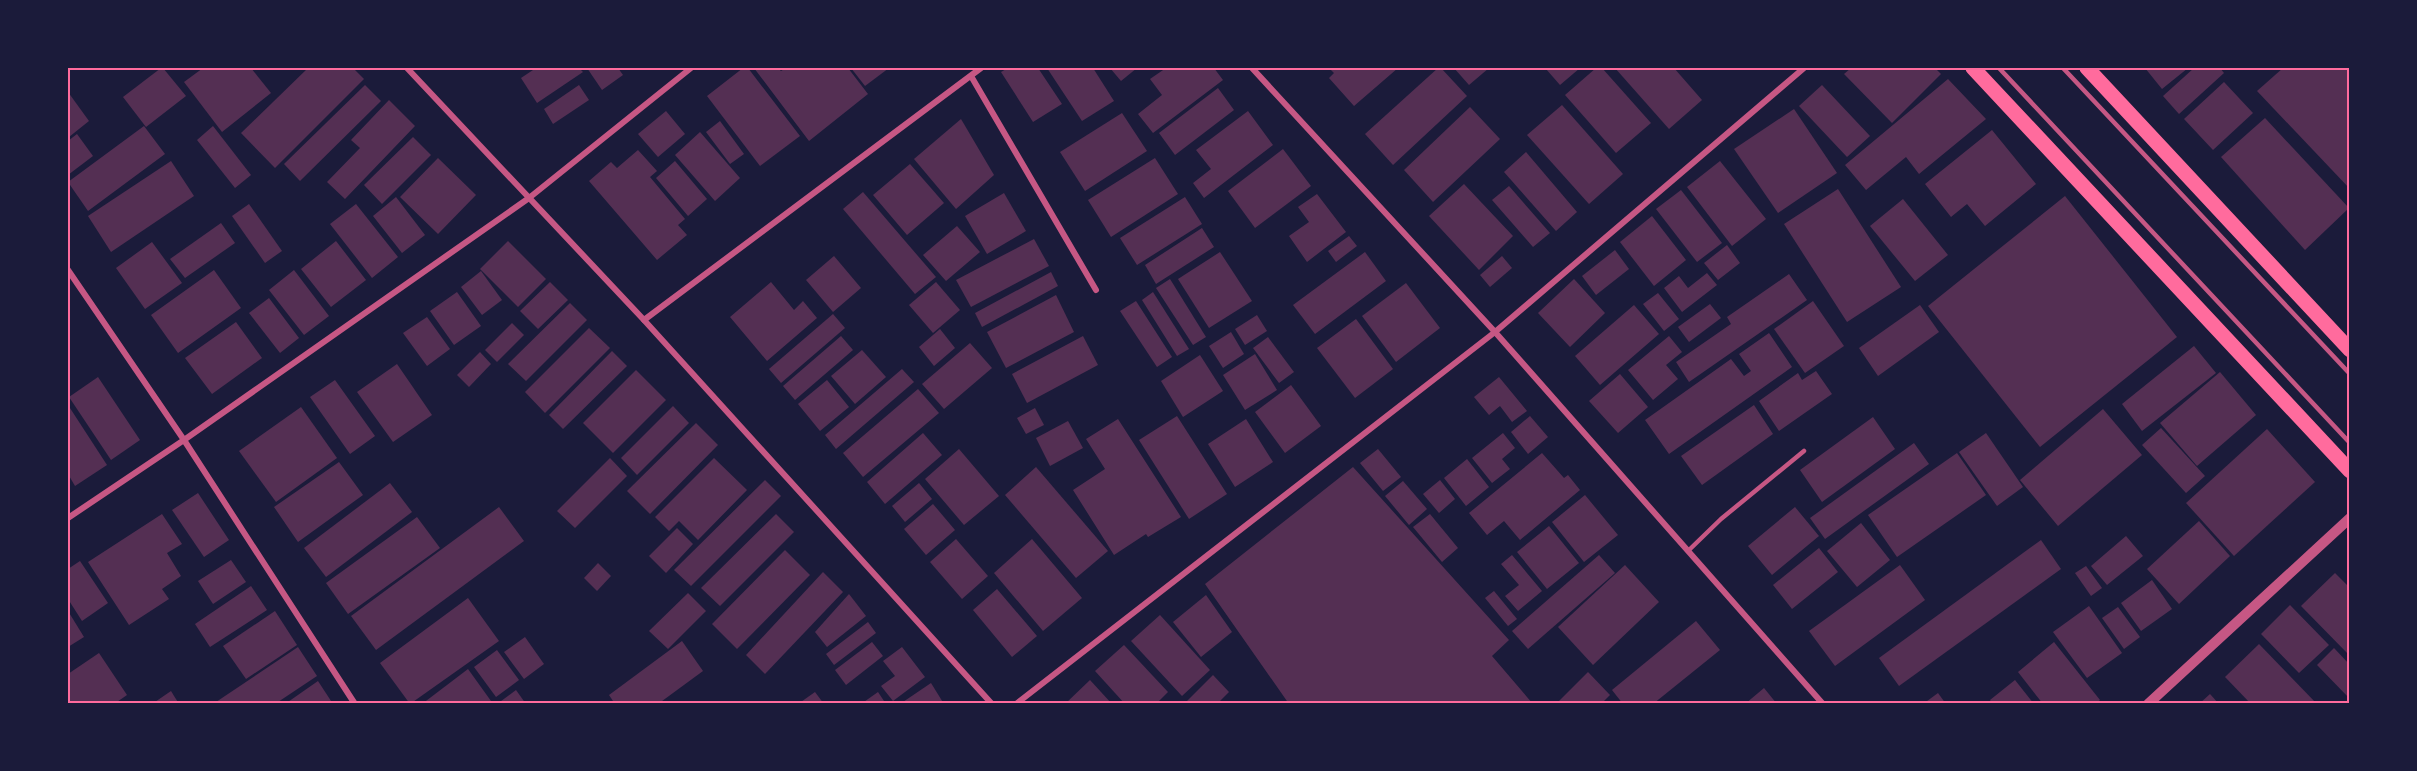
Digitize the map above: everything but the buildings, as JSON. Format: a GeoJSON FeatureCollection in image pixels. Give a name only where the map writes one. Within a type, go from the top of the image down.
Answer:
{"type":"FeatureCollection","features":[{"type":"Feature","properties":{"kind":"main road"},"geometry":{"type":"LineString","coordinates":[[1972,68],[2349,471]]}},
{"type":"Feature","properties":{"kind":"main road"},"geometry":{"type":"LineString","coordinates":[[2087,68],[2349,350]]}},
{"type":"Feature","properties":{"kind":"street"},"geometry":{"type":"LineString","coordinates":[[407,68],[644,320],[992,704]]}},
{"type":"Feature","properties":{"kind":"street"},"geometry":{"type":"LineString","coordinates":[[68,518],[184,440],[529,198],[691,68]]}},
{"type":"Feature","properties":{"kind":"street"},"geometry":{"type":"LineString","coordinates":[[644,320],[981,68]]}},
{"type":"Feature","properties":{"kind":"street"},"geometry":{"type":"LineString","coordinates":[[1252,68],[1495,332],[1823,704]]}},
{"type":"Feature","properties":{"kind":"street"},"geometry":{"type":"LineString","coordinates":[[1016,704],[1495,332],[1804,68]]}},
{"type":"Feature","properties":{"kind":"street"},"geometry":{"type":"LineString","coordinates":[[970,76],[1096,290]]}},
{"type":"Feature","properties":{"kind":"street"},"geometry":{"type":"LineString","coordinates":[[68,270],[184,440],[355,704]]}},
{"type":"Feature","properties":{"kind":"street"},"geometry":{"type":"LineString","coordinates":[[2148,704],[2349,518]]}},
{"type":"Feature","properties":{"kind":"lane"},"geometry":{"type":"LineString","coordinates":[[1999,68],[2349,443]]}},
{"type":"Feature","properties":{"kind":"lane"},"geometry":{"type":"LineString","coordinates":[[2063,68],[2349,374]]}},
{"type":"Feature","properties":{"kind":"lane"},"geometry":{"type":"LineString","coordinates":[[1688,551],[1721,519],[1804,451]]}}]}
